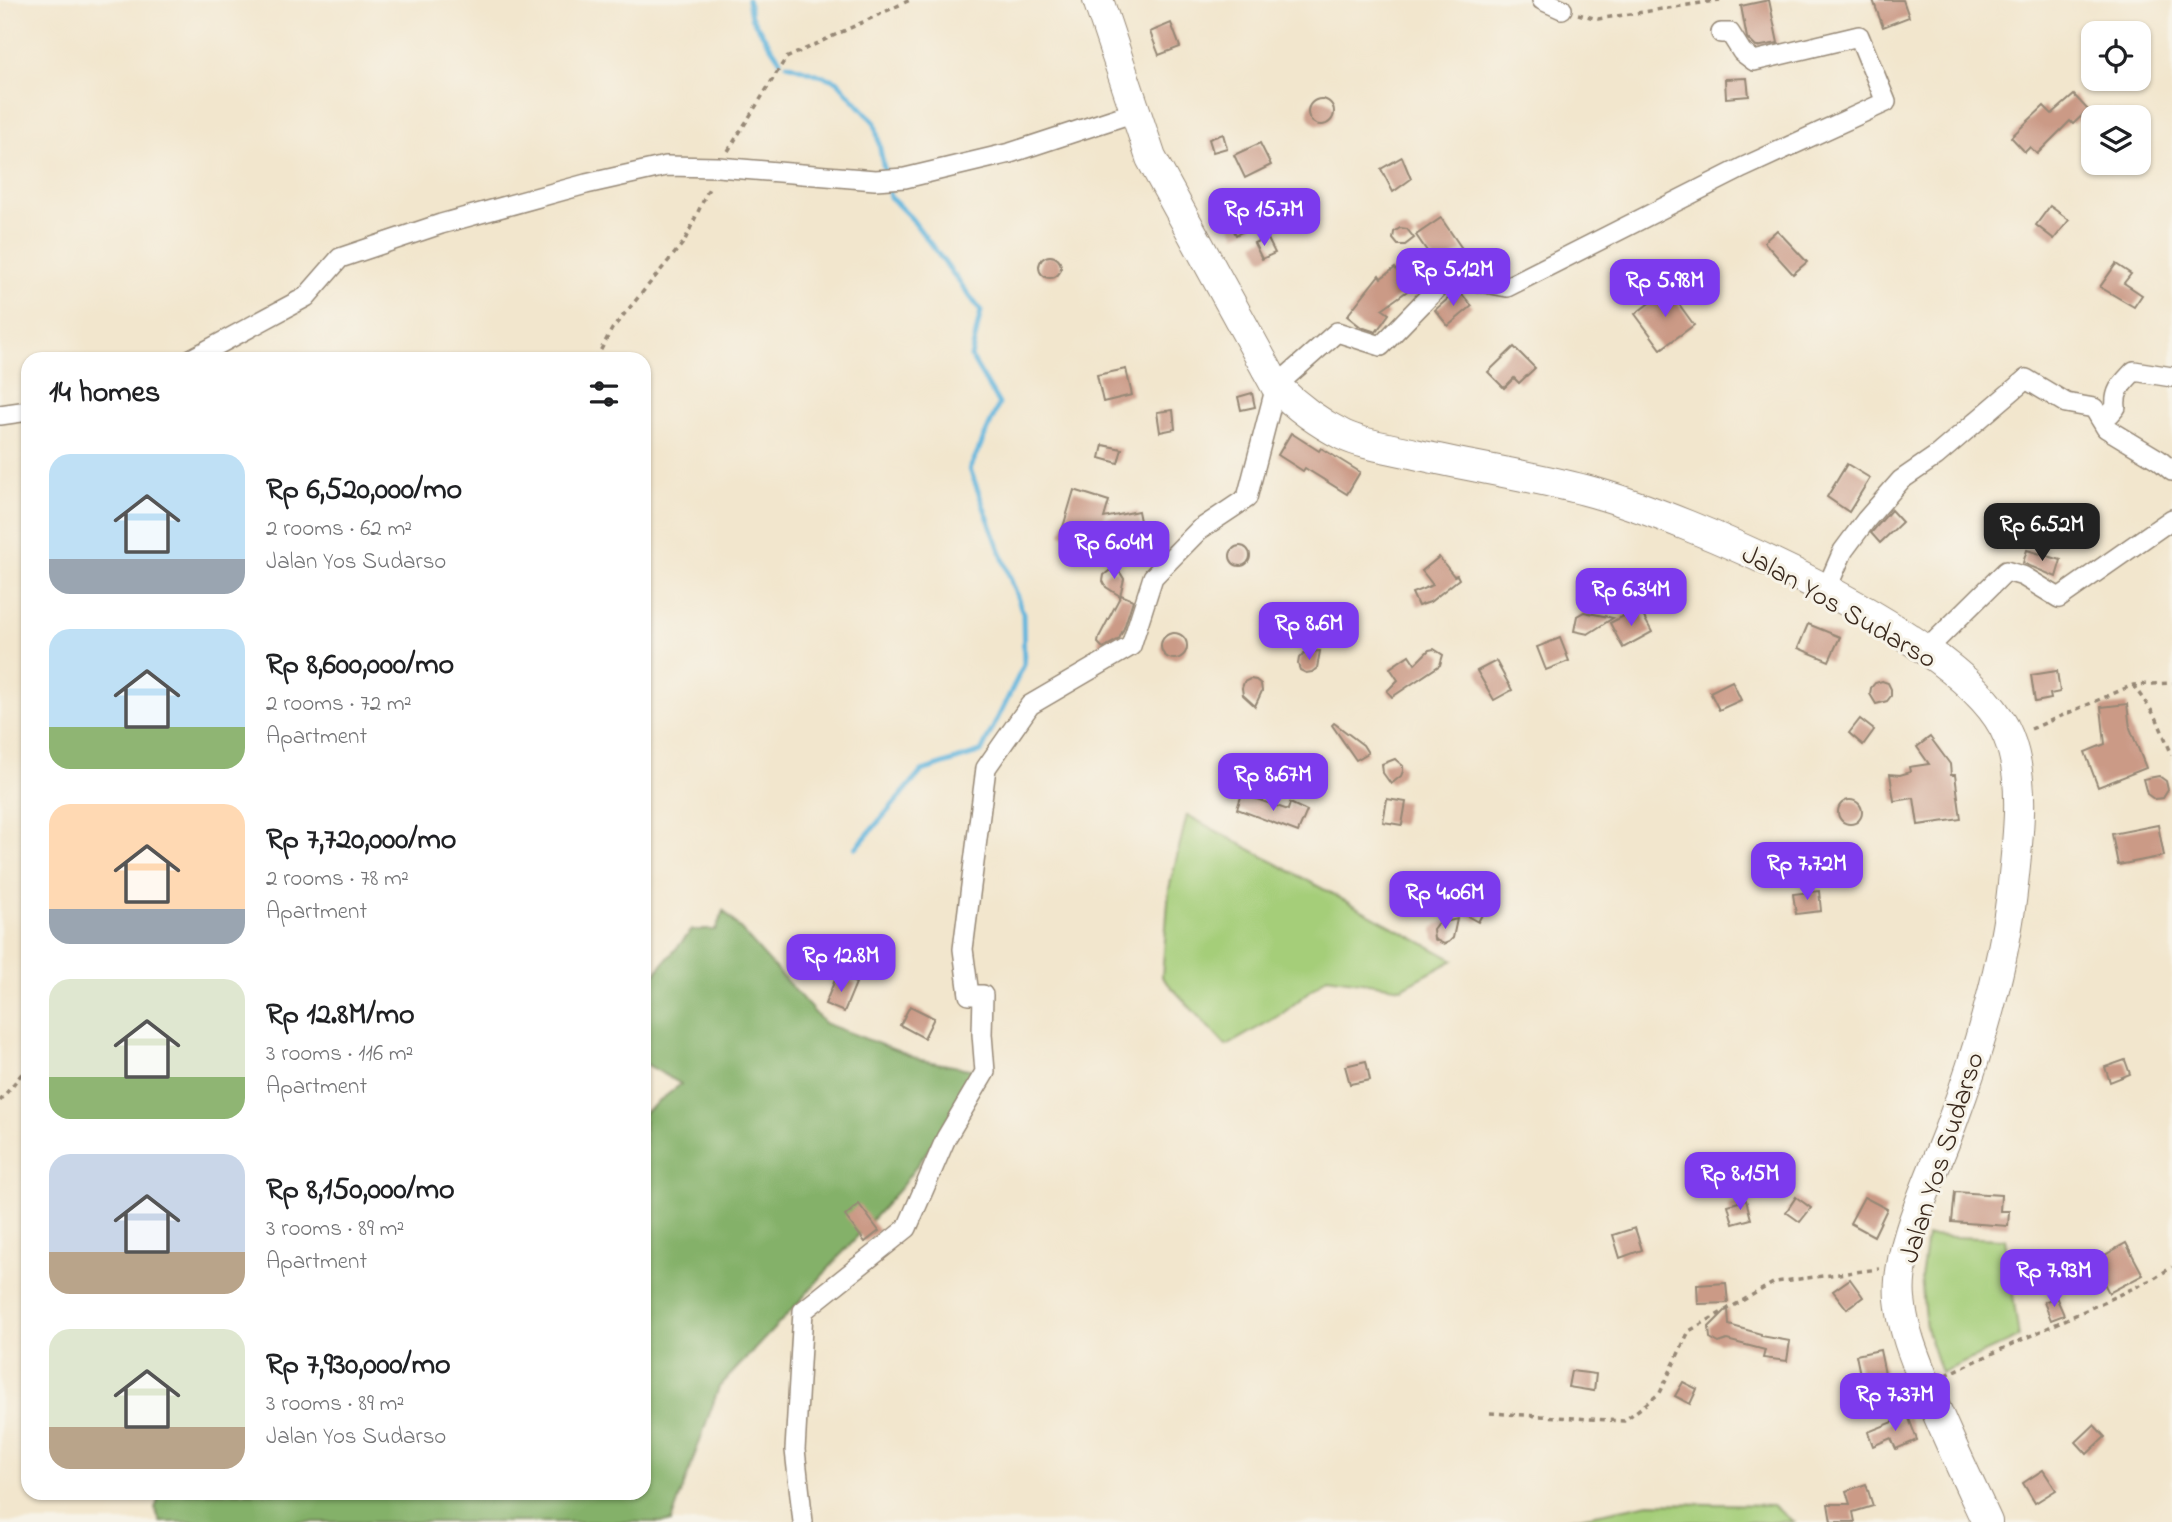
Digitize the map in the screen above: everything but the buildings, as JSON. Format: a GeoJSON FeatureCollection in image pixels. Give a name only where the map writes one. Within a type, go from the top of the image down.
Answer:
{"type":"FeatureCollection","features":[{"type":"Feature","properties":{"kind":"main road","name":"Jalan Yos Sudarso"},"geometry":{"type":"LineString","coordinates":[[1098,0],[1151,158],[1276,386],[1294,405],[1354,440],[1587,490],[1670,518],[1736,545],[1826,590],[1927,649],[1979,692],[2009,736],[2018,781],[2018,809],[2016,859],[2006,936],[1980,1036],[1902,1266],[1899,1295],[1906,1333],[1952,1449],[1987,1522]]}},
{"type":"Feature","properties":{"kind":"street"},"geometry":{"type":"LineString","coordinates":[[1542,0],[1562,9]]}},
{"type":"Feature","properties":{"kind":"street"},"geometry":{"type":"LineString","coordinates":[[803,1522],[795,1450],[803,1311],[907,1228],[946,1138],[985,1072],[983,995],[969,995],[963,949],[986,768],[1030,705],[1131,646],[1153,577],[1199,530],[1247,498],[1276,386],[1337,332],[1381,346],[1449,276],[1507,288],[1742,168],[1886,102],[1859,36],[1754,61],[1742,52],[1730,33],[1721,33]]}},
{"type":"Feature","properties":{"kind":"street"},"geometry":{"type":"LineString","coordinates":[[204,352],[306,297],[340,258],[440,224],[586,184],[666,166],[718,167],[883,180],[1010,153],[1135,112]]}},
{"type":"Feature","properties":{"kind":"street"},"geometry":{"type":"LineString","coordinates":[[2100,418],[2116,407],[2115,399],[2119,387],[2134,371],[2172,377]]}},
{"type":"Feature","properties":{"kind":"street"},"geometry":{"type":"LineString","coordinates":[[1826,590],[1843,551],[1901,480],[1936,456],[2026,379],[2066,403],[2094,408],[2106,428],[2159,460],[2172,471]]}},
{"type":"Feature","properties":{"kind":"street"},"geometry":{"type":"LineString","coordinates":[[0,415],[21,412]]}},
{"type":"Feature","properties":{"kind":"street"},"geometry":{"type":"LineString","coordinates":[[1927,649],[2006,571],[2023,576],[2059,598],[2172,519]]}},
{"type":"Feature","properties":{"kind":"path"},"geometry":{"type":"LineString","coordinates":[[1562,9],[1598,19],[1720,0]]}},
{"type":"Feature","properties":{"kind":"path"},"geometry":{"type":"LineString","coordinates":[[2009,736],[2045,724],[2133,685],[2172,683]]}},
{"type":"Feature","properties":{"kind":"path"},"geometry":{"type":"LineString","coordinates":[[2133,685],[2156,717],[2172,755]]}},
{"type":"Feature","properties":{"kind":"path"},"geometry":{"type":"LineString","coordinates":[[0,1101],[21,1075]]}},
{"type":"Feature","properties":{"kind":"path"},"geometry":{"type":"LineString","coordinates":[[1490,1413],[1624,1421],[1660,1393],[1689,1331],[1775,1282],[1902,1266]]}},
{"type":"Feature","properties":{"kind":"path"},"geometry":{"type":"LineString","coordinates":[[1926,1384],[2172,1268]]}},
{"type":"Feature","properties":{"kind":"green space"},"geometry":{"type":"Polygon","coordinates":[[[1187,815],[1454,960],[1402,988],[1327,977],[1282,1014],[1226,1046],[1162,977],[1169,889],[1187,815]]]}},
{"type":"Feature","properties":{"kind":"green space"},"geometry":{"type":"Polygon","coordinates":[[[724,911],[824,1023],[921,1060],[985,1072],[901,1187],[719,1387],[671,1522],[160,1522],[155,1508],[158,1500],[651,1500],[651,1108],[681,1084],[651,1067],[651,978],[692,930],[715,930],[724,911]]]}},
{"type":"Feature","properties":{"kind":"green space"},"geometry":{"type":"Polygon","coordinates":[[[1927,1236],[2005,1239],[2019,1337],[1941,1373],[1926,1328],[1921,1278],[1927,1236]]]}},
{"type":"Feature","properties":{"kind":"green space"},"geometry":{"type":"Polygon","coordinates":[[[1649,1503],[1772,1505],[1794,1522],[1556,1522],[1649,1503]]]}},
{"type":"Feature","properties":{"kind":"waterway"},"geometry":{"type":"LineString","coordinates":[[748,0],[751,17],[780,60]]}},
{"type":"Feature","properties":{"kind":"waterway"},"geometry":{"type":"LineString","coordinates":[[787,64],[837,81],[875,123],[885,174]]}},
{"type":"Feature","properties":{"kind":"waterway"},"geometry":{"type":"LineString","coordinates":[[856,848],[922,771],[981,752],[1024,665],[1023,613],[970,469],[999,404],[971,357],[981,311],[911,218],[890,197],[887,184]]}}]}
